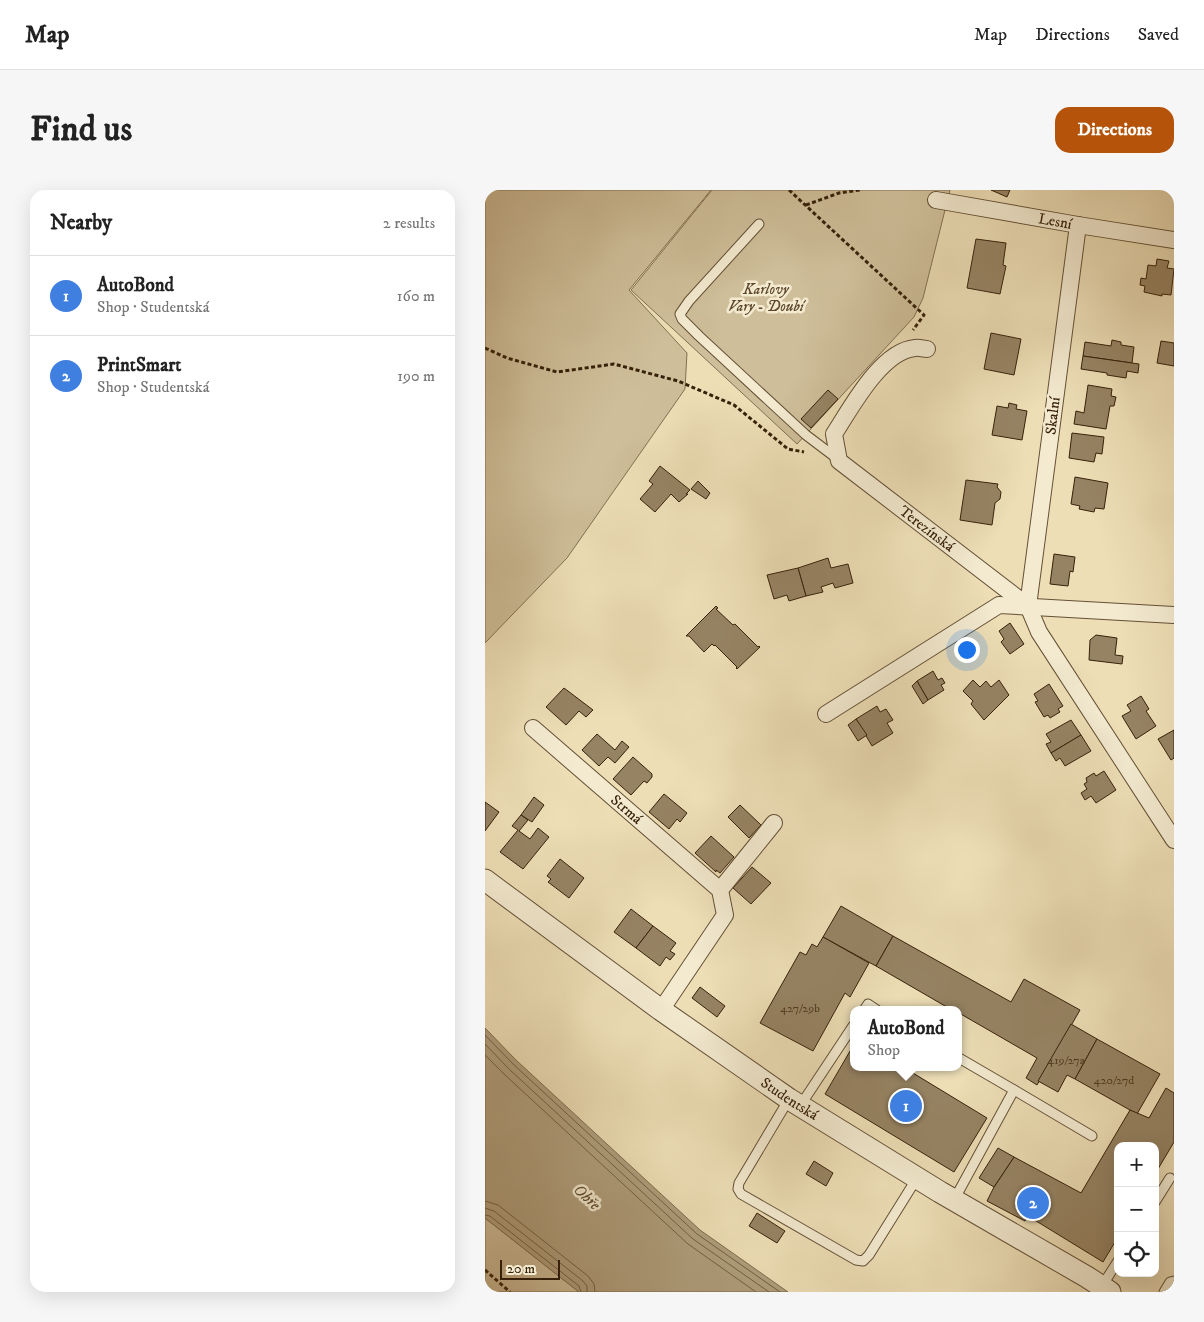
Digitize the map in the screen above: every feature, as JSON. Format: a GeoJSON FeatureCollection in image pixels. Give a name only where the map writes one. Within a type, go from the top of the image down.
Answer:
{"type":"FeatureCollection","features":[{"type":"Feature","properties":{"kind":"street","name":"Lesní"},"geometry":{"type":"LineString","coordinates":[[936,200],[1174,240]]}},
{"type":"Feature","properties":{"kind":"street","name":"Skalní"},"geometry":{"type":"LineString","coordinates":[[1028,606],[1078,225]]}},
{"type":"Feature","properties":{"kind":"street"},"geometry":{"type":"LineString","coordinates":[[839,460],[834,434],[863,388],[883,364],[903,351],[916,348],[927,349]]}},
{"type":"Feature","properties":{"kind":"street","name":"Terezínská"},"geometry":{"type":"LineString","coordinates":[[839,460],[1028,606]]}},
{"type":"Feature","properties":{"kind":"street"},"geometry":{"type":"LineString","coordinates":[[826,714],[999,605],[1174,615]]}},
{"type":"Feature","properties":{"kind":"street"},"geometry":{"type":"LineString","coordinates":[[1028,606],[1039,632],[1174,840]]}},
{"type":"Feature","properties":{"kind":"street","name":"Strmá"},"geometry":{"type":"LineString","coordinates":[[533,728],[720,890]]}},
{"type":"Feature","properties":{"kind":"street"},"geometry":{"type":"LineString","coordinates":[[661,1010],[725,915],[720,890],[774,823]]}},
{"type":"Feature","properties":{"kind":"street","name":"Studentská"},"geometry":{"type":"LineString","coordinates":[[485,880],[661,1010],[795,1103],[917,1178],[1106,1289]]}},
{"type":"Feature","properties":{"kind":"lane"},"geometry":{"type":"LineString","coordinates":[[759,224],[689,301],[680,314],[682,319],[720,356],[806,435],[839,460]]}},
{"type":"Feature","properties":{"kind":"lane"},"geometry":{"type":"LineString","coordinates":[[850,1030],[795,1103],[739,1184],[738,1189],[741,1194],[856,1260],[863,1261],[869,1255],[917,1178]]}},
{"type":"Feature","properties":{"kind":"lane"},"geometry":{"type":"LineString","coordinates":[[962,1060],[1092,1136]]}},
{"type":"Feature","properties":{"kind":"lane"},"geometry":{"type":"LineString","coordinates":[[954,1200],[1014,1090]]}},
{"type":"Feature","properties":{"kind":"lane"},"geometry":{"type":"LineString","coordinates":[[1159,1196],[1170,1178]]}},
{"type":"Feature","properties":{"kind":"lane"},"geometry":{"type":"LineString","coordinates":[[1106,1289],[1114,1270]]}},
{"type":"Feature","properties":{"kind":"lane"},"geometry":{"type":"LineString","coordinates":[[1163,1292],[1170,1282],[1174,1281]]}},
{"type":"Feature","properties":{"kind":"path"},"geometry":{"type":"LineString","coordinates":[[789,190],[924,315],[908,336]]}},
{"type":"Feature","properties":{"kind":"path"},"geometry":{"type":"LineString","coordinates":[[806,206],[839,193],[860,190]]}},
{"type":"Feature","properties":{"kind":"path"},"geometry":{"type":"LineString","coordinates":[[485,348],[507,358],[557,372],[614,364],[678,380],[734,405],[788,449],[805,453]]}},
{"type":"Feature","properties":{"kind":"path"},"geometry":{"type":"LineString","coordinates":[[485,1270],[511,1292]]}},
{"type":"Feature","properties":{"kind":"green space"},"geometry":{"type":"Polygon","coordinates":[[[485,190],[711,190],[629,290],[687,353],[685,389],[567,558],[485,643],[485,190]]]}},
{"type":"Feature","properties":{"kind":"green space","name":"Karlovy Vary - Doubí"},"geometry":{"type":"Polygon","coordinates":[[[712,190],[950,190],[923,298],[914,317],[797,444],[631,290],[712,190]]]}},
{"type":"Feature","properties":{"kind":"green space"},"geometry":{"type":"Polygon","coordinates":[[[485,1218],[579,1292],[485,1292],[485,1218]]]}},
{"type":"Feature","properties":{"kind":"water","name":"Ohře"},"geometry":{"type":"Polygon","coordinates":[[[485,1028],[516,1060],[700,1230],[788,1292],[579,1292],[485,1218],[485,1028]]]}},
{"type":"Feature","properties":{"kind":"building"},"geometry":{"type":"Polygon","coordinates":[[[991,190],[1010,190],[1007,197],[991,190]]]}},
{"type":"Feature","properties":{"kind":"building"},"geometry":{"type":"Polygon","coordinates":[[[976,239],[1006,243],[1003,265],[1006,266],[1000,294],[967,288],[976,239]]]}},
{"type":"Feature","properties":{"kind":"building"},"geometry":{"type":"Polygon","coordinates":[[[1157,259],[1169,261],[1167,268],[1174,269],[1171,295],[1162,294],[1162,296],[1144,292],[1145,286],[1140,285],[1141,278],[1146,279],[1148,265],[1156,266],[1157,259]]]}},
{"type":"Feature","properties":{"kind":"building"},"geometry":{"type":"Polygon","coordinates":[[[991,333],[1021,339],[1014,375],[984,369],[991,333]]]}},
{"type":"Feature","properties":{"kind":"building"},"geometry":{"type":"Polygon","coordinates":[[[1112,340],[1121,342],[1121,345],[1134,347],[1132,363],[1083,356],[1085,342],[1111,346],[1112,340]]]}},
{"type":"Feature","properties":{"kind":"building"},"geometry":{"type":"Polygon","coordinates":[[[1161,341],[1174,343],[1174,366],[1157,363],[1161,341]]]}},
{"type":"Feature","properties":{"kind":"building"},"geometry":{"type":"Polygon","coordinates":[[[1083,356],[1139,364],[1138,373],[1127,371],[1126,378],[1081,369],[1083,356]]]}},
{"type":"Feature","properties":{"kind":"building"},"geometry":{"type":"Polygon","coordinates":[[[1088,385],[1112,389],[1111,396],[1116,397],[1114,406],[1110,406],[1106,429],[1074,424],[1076,411],[1084,413],[1088,385]]]}},
{"type":"Feature","properties":{"kind":"building"},"geometry":{"type":"Polygon","coordinates":[[[828,390],[838,399],[811,428],[801,419],[828,390]]]}},
{"type":"Feature","properties":{"kind":"building"},"geometry":{"type":"Polygon","coordinates":[[[1009,403],[1017,405],[1016,409],[1027,411],[1022,440],[992,435],[997,406],[1008,408],[1009,403]]]}},
{"type":"Feature","properties":{"kind":"building"},"geometry":{"type":"Polygon","coordinates":[[[1072,433],[1104,437],[1102,454],[1096,453],[1094,462],[1069,458],[1072,433]]]}},
{"type":"Feature","properties":{"kind":"building"},"geometry":{"type":"Polygon","coordinates":[[[660,466],[690,490],[679,502],[671,494],[655,512],[640,499],[653,484],[649,481],[660,466]]]}},
{"type":"Feature","properties":{"kind":"building"},"geometry":{"type":"Polygon","coordinates":[[[1075,477],[1108,483],[1104,509],[1095,508],[1094,512],[1079,509],[1080,506],[1071,504],[1075,477]]]}},
{"type":"Feature","properties":{"kind":"building"},"geometry":{"type":"Polygon","coordinates":[[[966,480],[998,484],[997,487],[1001,492],[1000,499],[995,503],[992,525],[960,520],[966,480]]]}},
{"type":"Feature","properties":{"kind":"building"},"geometry":{"type":"Polygon","coordinates":[[[698,481],[710,493],[706,499],[691,489],[698,481]]]}},
{"type":"Feature","properties":{"kind":"building"},"geometry":{"type":"Polygon","coordinates":[[[1054,554],[1075,557],[1073,572],[1070,571],[1068,586],[1050,584],[1054,554]]]}},
{"type":"Feature","properties":{"kind":"building"},"geometry":{"type":"Polygon","coordinates":[[[828,558],[831,568],[848,564],[853,583],[835,588],[833,583],[821,587],[823,592],[806,596],[798,568],[828,558]]]}},
{"type":"Feature","properties":{"kind":"building"},"geometry":{"type":"Polygon","coordinates":[[[798,568],[806,596],[789,601],[787,595],[774,599],[767,575],[798,568]]]}},
{"type":"Feature","properties":{"kind":"building"},"geometry":{"type":"Polygon","coordinates":[[[716,606],[718,608],[716,609],[733,625],[735,624],[760,647],[737,669],[715,645],[712,644],[704,652],[689,636],[686,636],[716,606]]]}},
{"type":"Feature","properties":{"kind":"building"},"geometry":{"type":"Polygon","coordinates":[[[1010,623],[1024,644],[1010,654],[1001,642],[1004,639],[999,631],[1010,623]]]}},
{"type":"Feature","properties":{"kind":"building"},"geometry":{"type":"Polygon","coordinates":[[[1096,635],[1117,638],[1115,655],[1123,656],[1122,664],[1089,660],[1090,640],[1096,635]]]}},
{"type":"Feature","properties":{"kind":"building"},"geometry":{"type":"Polygon","coordinates":[[[933,671],[938,680],[942,678],[945,683],[941,685],[944,690],[928,700],[917,681],[933,671]]]}},
{"type":"Feature","properties":{"kind":"building"},"geometry":{"type":"Polygon","coordinates":[[[973,680],[980,687],[986,681],[991,687],[999,680],[1009,695],[984,720],[971,704],[973,701],[963,691],[973,680]]]}},
{"type":"Feature","properties":{"kind":"building"},"geometry":{"type":"Polygon","coordinates":[[[917,681],[928,700],[923,704],[912,686],[917,681]]]}},
{"type":"Feature","properties":{"kind":"building"},"geometry":{"type":"Polygon","coordinates":[[[1049,684],[1063,706],[1058,709],[1060,712],[1050,718],[1048,715],[1044,717],[1035,702],[1038,701],[1034,694],[1049,684]]]}},
{"type":"Feature","properties":{"kind":"building"},"geometry":{"type":"Polygon","coordinates":[[[564,688],[593,710],[586,717],[579,711],[566,725],[546,707],[564,688]]]}},
{"type":"Feature","properties":{"kind":"building"},"geometry":{"type":"Polygon","coordinates":[[[1141,696],[1149,709],[1146,711],[1156,726],[1136,739],[1122,716],[1131,711],[1127,705],[1141,696]]]}},
{"type":"Feature","properties":{"kind":"building"},"geometry":{"type":"Polygon","coordinates":[[[877,706],[880,712],[886,709],[893,720],[887,723],[893,733],[872,746],[856,719],[877,706]]]}},
{"type":"Feature","properties":{"kind":"building"},"geometry":{"type":"Polygon","coordinates":[[[856,719],[867,735],[858,741],[848,725],[856,719]]]}},
{"type":"Feature","properties":{"kind":"building"},"geometry":{"type":"Polygon","coordinates":[[[1071,720],[1081,735],[1051,753],[1046,744],[1051,742],[1046,734],[1071,720]]]}},
{"type":"Feature","properties":{"kind":"building"},"geometry":{"type":"Polygon","coordinates":[[[1174,730],[1174,758],[1171,760],[1158,739],[1174,730]]]}},
{"type":"Feature","properties":{"kind":"building"},"geometry":{"type":"Polygon","coordinates":[[[597,734],[615,750],[622,741],[629,747],[615,763],[608,757],[599,766],[582,750],[597,734]]]}},
{"type":"Feature","properties":{"kind":"building"},"geometry":{"type":"Polygon","coordinates":[[[1081,735],[1091,751],[1065,766],[1060,758],[1056,761],[1051,753],[1081,735]]]}},
{"type":"Feature","properties":{"kind":"building"},"geometry":{"type":"Polygon","coordinates":[[[633,757],[652,774],[652,777],[647,783],[644,781],[631,795],[613,779],[633,757]]]}},
{"type":"Feature","properties":{"kind":"building"},"geometry":{"type":"Polygon","coordinates":[[[1104,771],[1116,790],[1096,803],[1091,796],[1085,800],[1081,793],[1087,789],[1084,784],[1087,782],[1086,778],[1094,773],[1096,776],[1104,771]]]}},
{"type":"Feature","properties":{"kind":"building"},"geometry":{"type":"Polygon","coordinates":[[[664,794],[687,813],[680,822],[677,819],[669,829],[649,812],[664,794]]]}},
{"type":"Feature","properties":{"kind":"building"},"geometry":{"type":"Polygon","coordinates":[[[534,797],[544,805],[532,822],[521,815],[534,797]]]}},
{"type":"Feature","properties":{"kind":"building"},"geometry":{"type":"Polygon","coordinates":[[[485,802],[499,812],[485,831],[485,802]]]}},
{"type":"Feature","properties":{"kind":"building"},"geometry":{"type":"Polygon","coordinates":[[[740,805],[761,825],[749,838],[728,817],[740,805]]]}},
{"type":"Feature","properties":{"kind":"building"},"geometry":{"type":"Polygon","coordinates":[[[521,815],[528,820],[519,831],[530,839],[538,828],[549,837],[523,869],[500,852],[518,830],[512,826],[521,815]]]}},
{"type":"Feature","properties":{"kind":"building"},"geometry":{"type":"Polygon","coordinates":[[[711,836],[734,857],[720,873],[716,870],[716,872],[695,853],[711,836]]]}},
{"type":"Feature","properties":{"kind":"building"},"geometry":{"type":"Polygon","coordinates":[[[560,859],[584,878],[569,898],[548,882],[551,879],[547,876],[560,859]]]}},
{"type":"Feature","properties":{"kind":"building"},"geometry":{"type":"Polygon","coordinates":[[[752,867],[771,883],[751,904],[733,888],[752,867]]]}},
{"type":"Feature","properties":{"kind":"building"},"geometry":{"type":"Polygon","coordinates":[[[841,906],[893,936],[876,966],[823,937],[841,906]]]}},
{"type":"Feature","properties":{"kind":"building"},"geometry":{"type":"Polygon","coordinates":[[[631,909],[653,926],[636,948],[614,932],[631,909]]]}},
{"type":"Feature","properties":{"kind":"building"},"geometry":{"type":"Polygon","coordinates":[[[653,926],[676,943],[670,951],[675,954],[670,960],[666,957],[660,966],[636,948],[653,926]]]}},
{"type":"Feature","properties":{"kind":"building"},"geometry":{"type":"Polygon","coordinates":[[[893,936],[1011,1002],[1024,979],[1080,1010],[1037,1085],[1026,1078],[1037,1058],[962,1015],[962,1006],[945,1006],[876,966],[893,936]]]}},
{"type":"Feature","properties":{"kind":"building"},"geometry":{"type":"Polygon","coordinates":[[[823,937],[869,963],[850,997],[845,993],[813,1051],[760,1023],[800,952],[806,955],[812,944],[817,947],[823,937]]]}},
{"type":"Feature","properties":{"kind":"building"},"geometry":{"type":"Polygon","coordinates":[[[700,987],[725,1006],[717,1017],[692,998],[700,987]]]}},
{"type":"Feature","properties":{"kind":"building"},"geometry":{"type":"Polygon","coordinates":[[[1071,1024],[1097,1039],[1075,1079],[1067,1075],[1058,1092],[1038,1081],[1071,1024]]]}},
{"type":"Feature","properties":{"kind":"building"},"geometry":{"type":"Polygon","coordinates":[[[1097,1039],[1160,1074],[1137,1114],[1075,1079],[1097,1039]]]}},
{"type":"Feature","properties":{"kind":"building"},"geometry":{"type":"Polygon","coordinates":[[[850,1051],[850,1071],[910,1071],[987,1118],[954,1172],[825,1094],[850,1051]]]}},
{"type":"Feature","properties":{"kind":"building"},"geometry":{"type":"Polygon","coordinates":[[[1166,1088],[1174,1093],[1174,1142],[1159,1167],[1159,1142],[1114,1142],[1114,1244],[1103,1262],[1028,1216],[1025,1221],[987,1201],[1014,1157],[1081,1193],[1130,1110],[1149,1118],[1166,1088]]]}},
{"type":"Feature","properties":{"kind":"building"},"geometry":{"type":"Polygon","coordinates":[[[998,1148],[1014,1157],[994,1187],[979,1178],[998,1148]]]}},
{"type":"Feature","properties":{"kind":"building"},"geometry":{"type":"Polygon","coordinates":[[[814,1161],[833,1173],[826,1186],[806,1174],[814,1161]]]}},
{"type":"Feature","properties":{"kind":"building"},"geometry":{"type":"Polygon","coordinates":[[[757,1213],[785,1231],[777,1243],[749,1226],[757,1213]]]}},
{"type":"Feature","properties":{"kind":"place","name":"AutoBond"},"geometry":{"type":"Point","coordinates":[906,1106]}},
{"type":"Feature","properties":{"kind":"place","name":"PrintSmart"},"geometry":{"type":"Point","coordinates":[1033,1203]}}]}
